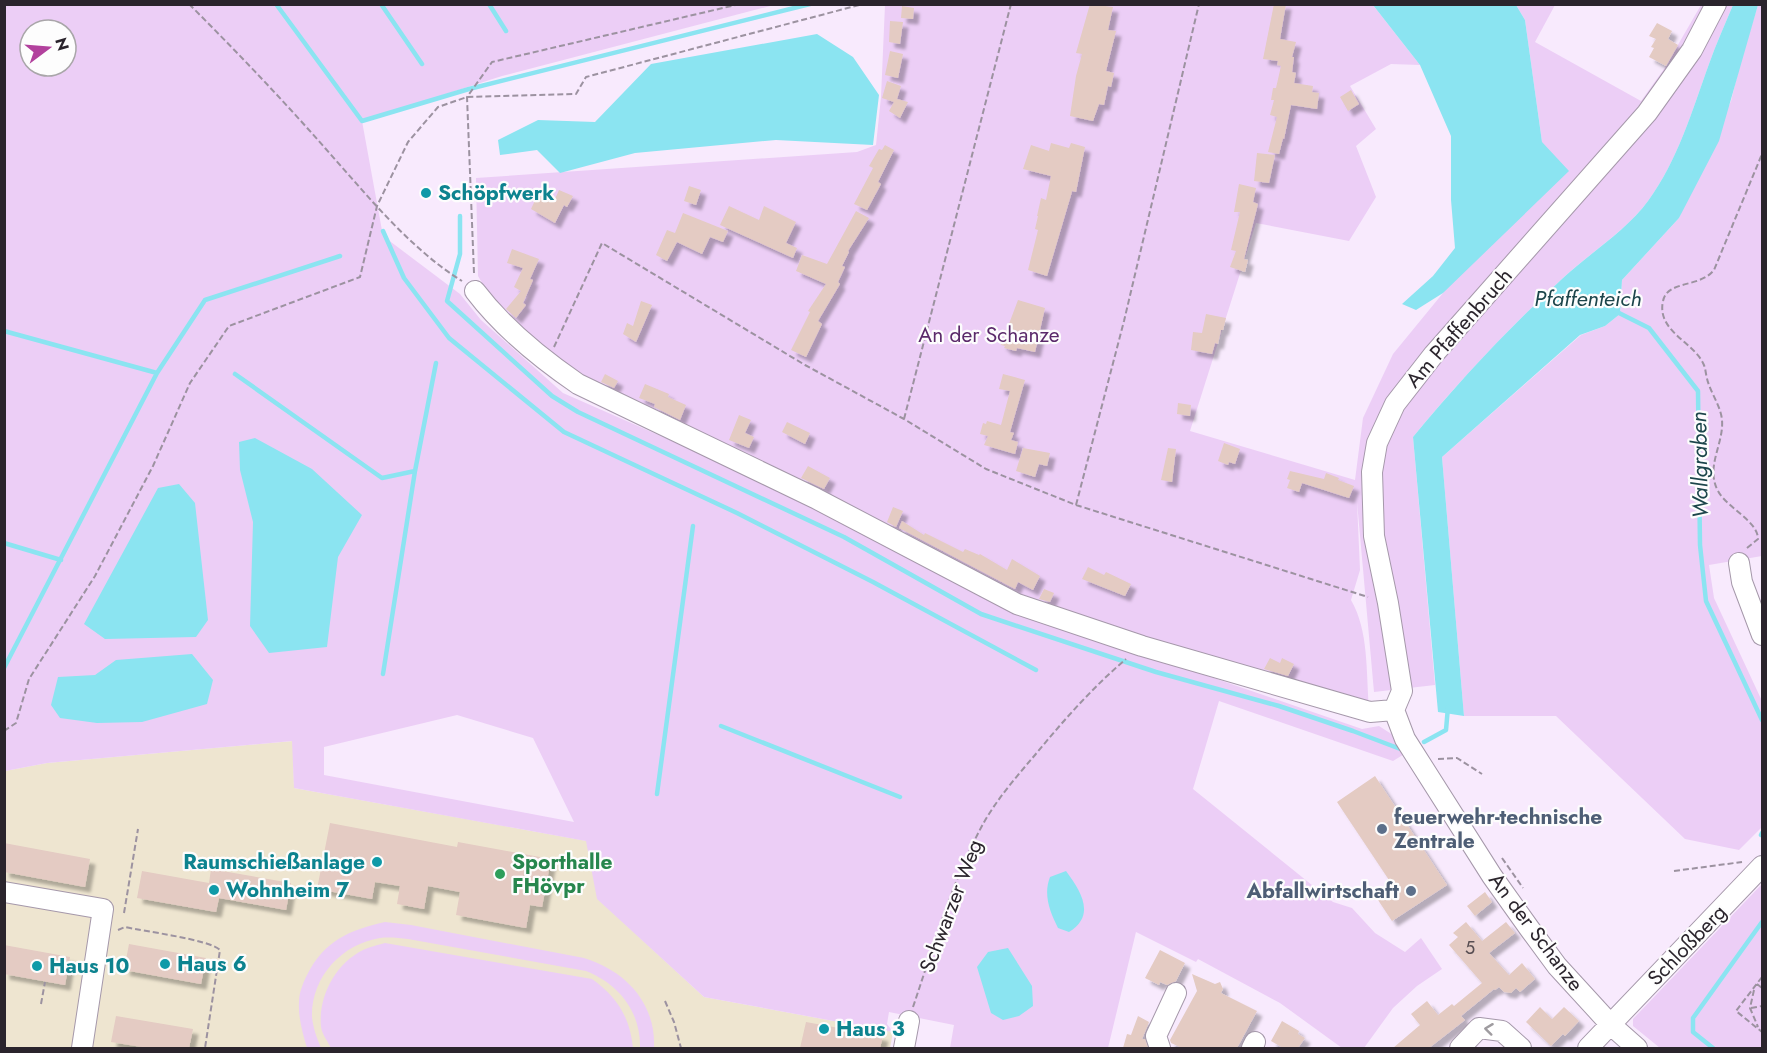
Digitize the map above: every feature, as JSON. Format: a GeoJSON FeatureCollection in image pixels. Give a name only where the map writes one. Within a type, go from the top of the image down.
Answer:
{"type":"FeatureCollection","features":[{"type":"Feature","properties":{"kind":"street","name":"Am Pfaffenbruch"},"geometry":{"type":"LineString","coordinates":[[1394,710],[1402,690],[1374,536],[1372,472],[1377,443],[1395,404],[1434,354],[1647,113],[1692,50],[1716,4]]}},
{"type":"Feature","properties":{"kind":"street"},"geometry":{"type":"LineString","coordinates":[[470,287],[490,311],[547,363],[578,384],[815,498],[1017,604],[1142,646],[1370,712],[1394,710]]}},
{"type":"Feature","properties":{"kind":"street"},"geometry":{"type":"LineString","coordinates":[[1738,563],[1742,582],[1762,635]]}},
{"type":"Feature","properties":{"kind":"street","name":"An der Schanze"},"geometry":{"type":"LineString","coordinates":[[1394,710],[1405,739],[1506,896],[1557,966],[1611,1025],[1637,1048]]}},
{"type":"Feature","properties":{"kind":"street","name":"Schloßberg"},"geometry":{"type":"LineString","coordinates":[[1588,1048],[1757,863]]}},
{"type":"Feature","properties":{"kind":"street"},"geometry":{"type":"LineString","coordinates":[[4,892],[103,909],[81,1048]]}},
{"type":"Feature","properties":{"kind":"street"},"geometry":{"type":"LineString","coordinates":[[1160,1048],[1156,1036],[1176,993]]}},
{"type":"Feature","properties":{"kind":"street"},"geometry":{"type":"LineString","coordinates":[[904,1048],[909,1021]]}},
{"type":"Feature","properties":{"kind":"street"},"geometry":{"type":"LineString","coordinates":[[1460,1048],[1479,1028],[1502,1030],[1521,1048]]}},
{"type":"Feature","properties":{"kind":"path"},"geometry":{"type":"LineString","coordinates":[[189,4],[257,72],[377,206],[438,267],[470,287]]}},
{"type":"Feature","properties":{"kind":"path"},"geometry":{"type":"LineString","coordinates":[[470,287],[467,97],[492,62],[740,4]]}},
{"type":"Feature","properties":{"kind":"path"},"geometry":{"type":"LineString","coordinates":[[4,731],[16,723],[29,679],[95,576],[153,466],[190,383],[229,326],[360,277],[377,206],[408,142],[438,107],[467,97],[576,94],[586,77],[863,4]]}},
{"type":"Feature","properties":{"kind":"path"},"geometry":{"type":"LineString","coordinates":[[904,419],[1011,4]]}},
{"type":"Feature","properties":{"kind":"path"},"geometry":{"type":"LineString","coordinates":[[1076,505],[1124,321],[1199,4]]}},
{"type":"Feature","properties":{"kind":"path"},"geometry":{"type":"LineString","coordinates":[[1738,563],[1741,554],[1758,539],[1758,533],[1753,525],[1729,505],[1718,491],[1713,478],[1713,462],[1722,419],[1708,384],[1704,364],[1696,351],[1681,341],[1670,328],[1662,303],[1665,294],[1671,289],[1707,278],[1714,270],[1762,154]]}},
{"type":"Feature","properties":{"kind":"path"},"geometry":{"type":"LineString","coordinates":[[547,363],[602,243],[805,365],[904,419],[986,469],[1076,505],[1388,603]]}},
{"type":"Feature","properties":{"kind":"path","name":"Schwarzer Weg"},"geometry":{"type":"LineString","coordinates":[[909,1021],[963,866],[984,822],[1012,782],[1116,668]]}},
{"type":"Feature","properties":{"kind":"path"},"geometry":{"type":"LineString","coordinates":[[1432,759],[1456,758],[1482,774]]}},
{"type":"Feature","properties":{"kind":"path"},"geometry":{"type":"LineString","coordinates":[[124,913],[138,829]]}},
{"type":"Feature","properties":{"kind":"path"},"geometry":{"type":"LineString","coordinates":[[1500,855],[1524,891]]}},
{"type":"Feature","properties":{"kind":"path"},"geometry":{"type":"LineString","coordinates":[[1674,871],[1757,863]]}},
{"type":"Feature","properties":{"kind":"path"},"geometry":{"type":"LineString","coordinates":[[114,933],[126,927],[217,946],[220,950],[205,1048]]}},
{"type":"Feature","properties":{"kind":"path"},"geometry":{"type":"LineString","coordinates":[[1761,1030],[1736,1011],[1762,978]]}},
{"type":"Feature","properties":{"kind":"path"},"geometry":{"type":"LineString","coordinates":[[41,1004],[45,982]]}},
{"type":"Feature","properties":{"kind":"path"},"geometry":{"type":"LineString","coordinates":[[1757,984],[1762,988]]}},
{"type":"Feature","properties":{"kind":"path"},"geometry":{"type":"LineString","coordinates":[[1757,984],[1750,1000],[1750,1008],[1754,1021],[1761,1030]]}},
{"type":"Feature","properties":{"kind":"path"},"geometry":{"type":"LineString","coordinates":[[665,1001],[675,1022],[681,1048]]}},
{"type":"Feature","properties":{"kind":"path"},"geometry":{"type":"LineString","coordinates":[[1750,1008],[1762,1006]]}},
{"type":"Feature","properties":{"kind":"path"},"geometry":{"type":"LineString","coordinates":[[1761,1030],[1762,1025]]}},
{"type":"Feature","properties":{"kind":"shaded area"},"geometry":{"type":"Polygon","coordinates":[[[293,741],[294,788],[587,841],[598,899],[704,997],[893,1032],[890,1048],[5,1048],[5,771],[47,763],[293,741]]]}},
{"type":"Feature","properties":{"kind":"green space"},"geometry":{"type":"Polygon","coordinates":[[[5,5],[774,5],[502,76],[362,121],[383,236],[460,294],[481,320],[563,393],[763,481],[1013,609],[1362,729],[1379,726],[1393,735],[1406,753],[1393,761],[1219,701],[1193,789],[1333,902],[1352,908],[1375,933],[1405,952],[1421,938],[1442,969],[1417,986],[1393,1008],[1364,1048],[1342,1048],[1280,1003],[1198,959],[1196,962],[1136,932],[1108,1048],[950,1048],[954,1025],[889,1012],[887,1024],[893,1032],[704,997],[597,899],[586,841],[294,788],[292,741],[47,763],[5,771],[5,5]],[[457,715],[324,747],[324,775],[574,822],[533,738],[457,715]]]}},
{"type":"Feature","properties":{"kind":"green space","name":"An der Schanze"},"geometry":{"type":"Polygon","coordinates":[[[885,5],[1373,5],[1420,65],[1391,64],[1350,86],[1376,129],[1356,146],[1376,197],[1349,241],[1256,223],[1190,431],[1355,480],[1363,418],[1393,354],[1443,293],[1542,142],[1525,20],[1516,5],[1555,5],[1535,42],[1641,101],[1664,69],[1701,5],[1733,5],[1676,152],[1648,201],[1630,222],[1564,277],[1524,315],[1413,437],[1435,685],[1374,692],[1357,502],[1360,570],[1351,600],[1364,638],[1369,708],[1016,596],[596,384],[544,348],[498,310],[478,276],[476,178],[857,152],[876,145],[881,97],[885,5]]]}},
{"type":"Feature","properties":{"kind":"green space"},"geometry":{"type":"Polygon","coordinates":[[[1758,5],[1762,5],[1762,556],[1709,565],[1714,598],[1762,701],[1762,827],[1739,850],[1685,839],[1556,716],[1464,716],[1442,457],[1581,335],[1605,326],[1620,314],[1622,280],[1679,218],[1731,101],[1758,5]]]}},
{"type":"Feature","properties":{"kind":"green space"},"geometry":{"type":"Polygon","coordinates":[[[1762,884],[1762,1048],[1660,1048],[1633,1026],[1633,1019],[1762,884]]]}},
{"type":"Feature","properties":{"kind":"green space"},"geometry":{"type":"Polygon","coordinates":[[[385,922],[584,958],[599,964],[625,980],[644,1003],[650,1017],[654,1048],[640,1048],[637,1023],[626,1001],[608,983],[586,971],[408,939],[380,938],[353,947],[331,965],[323,976],[313,1002],[312,1017],[321,1048],[307,1048],[300,1020],[299,999],[304,981],[314,963],[330,945],[349,933],[385,922]]]}},
{"type":"Feature","properties":{"kind":"green space"},"geometry":{"type":"Polygon","coordinates":[[[385,943],[592,979],[609,993],[621,1009],[629,1027],[633,1048],[331,1048],[322,1030],[321,1016],[322,1004],[330,982],[353,956],[365,949],[385,943]]]}},
{"type":"Feature","properties":{"kind":"water"},"geometry":{"type":"Polygon","coordinates":[[[1373,5],[1516,5],[1525,20],[1542,142],[1569,171],[1443,293],[1416,310],[1402,304],[1433,276],[1455,248],[1451,200],[1451,136],[1420,65],[1373,5]]]}},
{"type":"Feature","properties":{"kind":"water","name":"Pfaffenteich"},"geometry":{"type":"Polygon","coordinates":[[[1733,5],[1758,5],[1719,141],[1679,218],[1622,280],[1620,314],[1605,326],[1580,335],[1442,457],[1464,716],[1438,712],[1413,437],[1486,354],[1563,278],[1630,222],[1648,201],[1676,152],[1733,5]]]}},
{"type":"Feature","properties":{"kind":"water"},"geometry":{"type":"Polygon","coordinates":[[[817,34],[853,57],[879,95],[873,145],[776,140],[635,153],[560,173],[537,150],[500,155],[498,140],[538,120],[595,122],[651,64],[817,34]]]}},
{"type":"Feature","properties":{"kind":"water"},"geometry":{"type":"Polygon","coordinates":[[[255,438],[312,469],[362,515],[338,557],[327,647],[269,653],[250,626],[253,522],[240,470],[239,442],[255,438]]]}},
{"type":"Feature","properties":{"kind":"water"},"geometry":{"type":"Polygon","coordinates":[[[179,484],[195,503],[208,620],[196,637],[105,639],[84,624],[158,488],[179,484]]]}},
{"type":"Feature","properties":{"kind":"water"},"geometry":{"type":"Polygon","coordinates":[[[192,654],[213,680],[207,704],[142,722],[97,723],[60,718],[51,705],[58,677],[95,675],[116,660],[192,654]]]}},
{"type":"Feature","properties":{"kind":"water"},"geometry":{"type":"Polygon","coordinates":[[[1066,871],[1080,894],[1084,910],[1082,918],[1069,932],[1058,928],[1047,897],[1050,877],[1066,871]]]}},
{"type":"Feature","properties":{"kind":"water"},"geometry":{"type":"Polygon","coordinates":[[[1008,948],[1032,986],[1033,1006],[1019,1016],[1003,1020],[991,1013],[977,967],[988,952],[1008,948]]]}},
{"type":"Feature","properties":{"kind":"building"},"geometry":{"type":"Polygon","coordinates":[[[1090,4],[1113,7],[1108,30],[1116,31],[1106,71],[1114,73],[1111,87],[1108,86],[1104,105],[1099,104],[1093,121],[1070,116],[1082,54],[1076,53],[1090,4]]]}},
{"type":"Feature","properties":{"kind":"building"},"geometry":{"type":"Polygon","coordinates":[[[1274,4],[1286,4],[1280,39],[1296,42],[1292,57],[1294,57],[1292,72],[1296,73],[1294,83],[1313,86],[1312,92],[1319,93],[1317,109],[1291,105],[1279,154],[1268,152],[1277,117],[1270,115],[1274,100],[1271,100],[1281,66],[1277,65],[1278,61],[1263,59],[1274,4]]]}},
{"type":"Feature","properties":{"kind":"building"},"geometry":{"type":"Polygon","coordinates":[[[902,6],[914,8],[913,19],[901,18],[902,6]]]}},
{"type":"Feature","properties":{"kind":"building"},"geometry":{"type":"Polygon","coordinates":[[[890,21],[903,22],[900,44],[889,42],[890,21]]]}},
{"type":"Feature","properties":{"kind":"building"},"geometry":{"type":"Polygon","coordinates":[[[1657,23],[1672,31],[1668,39],[1678,45],[1666,66],[1649,57],[1656,39],[1649,36],[1657,23]]]}},
{"type":"Feature","properties":{"kind":"building"},"geometry":{"type":"Polygon","coordinates":[[[890,51],[903,54],[898,78],[885,75],[890,51]]]}},
{"type":"Feature","properties":{"kind":"building"},"geometry":{"type":"Polygon","coordinates":[[[887,81],[901,86],[897,99],[908,102],[900,118],[889,111],[894,102],[882,98],[887,81]]]}},
{"type":"Feature","properties":{"kind":"building"},"geometry":{"type":"Polygon","coordinates":[[[1351,90],[1359,104],[1348,111],[1340,97],[1351,90]]]}},
{"type":"Feature","properties":{"kind":"building"},"geometry":{"type":"Polygon","coordinates":[[[1051,143],[1069,148],[1071,143],[1085,147],[1076,192],[1072,191],[1047,276],[1028,270],[1038,230],[1035,229],[1041,198],[1046,200],[1051,176],[1023,169],[1031,145],[1049,151],[1051,143]]]}},
{"type":"Feature","properties":{"kind":"building"},"geometry":{"type":"Polygon","coordinates":[[[885,145],[894,150],[878,182],[881,184],[867,210],[854,204],[873,168],[869,166],[879,149],[882,150],[885,145]]]}},
{"type":"Feature","properties":{"kind":"building"},"geometry":{"type":"Polygon","coordinates":[[[1257,153],[1275,155],[1269,183],[1254,181],[1257,153]]]}},
{"type":"Feature","properties":{"kind":"building"},"geometry":{"type":"Polygon","coordinates":[[[1239,184],[1256,188],[1253,202],[1258,204],[1244,259],[1248,260],[1245,272],[1230,267],[1236,251],[1231,250],[1240,212],[1234,212],[1239,184]]]}},
{"type":"Feature","properties":{"kind":"building"},"geometry":{"type":"Polygon","coordinates":[[[689,186],[701,190],[696,205],[684,201],[689,186]]]}},
{"type":"Feature","properties":{"kind":"building"},"geometry":{"type":"Polygon","coordinates":[[[559,190],[573,196],[567,207],[564,205],[555,223],[531,209],[538,194],[554,201],[559,190]]]}},
{"type":"Feature","properties":{"kind":"building"},"geometry":{"type":"Polygon","coordinates":[[[729,206],[759,220],[764,206],[796,222],[786,243],[797,248],[793,258],[720,225],[729,206]]]}},
{"type":"Feature","properties":{"kind":"building"},"geometry":{"type":"Polygon","coordinates":[[[856,211],[869,218],[848,251],[842,266],[845,267],[838,282],[840,284],[818,321],[822,324],[806,357],[791,350],[810,312],[808,311],[826,284],[796,271],[802,255],[827,264],[856,211]]]}},
{"type":"Feature","properties":{"kind":"building"},"geometry":{"type":"Polygon","coordinates":[[[683,213],[728,231],[723,242],[710,237],[702,254],[677,242],[667,261],[656,255],[667,230],[675,233],[683,213]]]}},
{"type":"Feature","properties":{"kind":"building"},"geometry":{"type":"Polygon","coordinates":[[[512,249],[539,259],[523,303],[526,305],[516,318],[506,309],[521,291],[514,287],[523,268],[507,263],[512,249]]]}},
{"type":"Feature","properties":{"kind":"building"},"geometry":{"type":"Polygon","coordinates":[[[1018,300],[1045,308],[1035,352],[1017,348],[1016,351],[1001,345],[1018,300]]]}},
{"type":"Feature","properties":{"kind":"building"},"geometry":{"type":"Polygon","coordinates":[[[641,301],[652,305],[636,342],[623,334],[627,323],[633,326],[641,301]]]}},
{"type":"Feature","properties":{"kind":"building"},"geometry":{"type":"Polygon","coordinates":[[[1206,314],[1226,318],[1218,344],[1215,343],[1212,354],[1191,350],[1193,332],[1202,333],[1206,314]]]}},
{"type":"Feature","properties":{"kind":"building"},"geometry":{"type":"Polygon","coordinates":[[[605,374],[618,381],[614,388],[601,382],[605,374]]]}},
{"type":"Feature","properties":{"kind":"building"},"geometry":{"type":"Polygon","coordinates":[[[1003,374],[1025,380],[1010,432],[1014,433],[1011,440],[1018,442],[1015,454],[984,445],[988,436],[980,434],[983,423],[986,424],[987,421],[1001,425],[1010,391],[999,389],[1003,374]]]}},
{"type":"Feature","properties":{"kind":"building"},"geometry":{"type":"Polygon","coordinates":[[[645,384],[669,394],[668,397],[686,405],[680,420],[654,407],[655,404],[639,398],[645,384]]]}},
{"type":"Feature","properties":{"kind":"building"},"geometry":{"type":"Polygon","coordinates":[[[1178,403],[1191,405],[1190,416],[1177,414],[1178,403]]]}},
{"type":"Feature","properties":{"kind":"building"},"geometry":{"type":"Polygon","coordinates":[[[739,415],[751,420],[745,433],[754,437],[749,448],[729,440],[739,415]]]}},
{"type":"Feature","properties":{"kind":"building"},"geometry":{"type":"Polygon","coordinates":[[[787,422],[810,433],[805,444],[782,432],[787,422]]]}},
{"type":"Feature","properties":{"kind":"building"},"geometry":{"type":"Polygon","coordinates":[[[1224,443],[1240,449],[1235,464],[1229,462],[1228,465],[1218,461],[1224,443]]]}},
{"type":"Feature","properties":{"kind":"building"},"geometry":{"type":"Polygon","coordinates":[[[1023,448],[1050,453],[1047,466],[1039,464],[1035,477],[1016,471],[1023,448]]]}},
{"type":"Feature","properties":{"kind":"building"},"geometry":{"type":"Polygon","coordinates":[[[1168,448],[1176,449],[1172,482],[1161,480],[1168,448]]]}},
{"type":"Feature","properties":{"kind":"building"},"geometry":{"type":"Polygon","coordinates":[[[808,466],[830,478],[824,489],[801,478],[808,466]]]}},
{"type":"Feature","properties":{"kind":"building"},"geometry":{"type":"Polygon","coordinates":[[[1290,471],[1324,479],[1326,473],[1354,486],[1349,498],[1302,483],[1299,492],[1287,488],[1290,471]]]}},
{"type":"Feature","properties":{"kind":"building"},"geometry":{"type":"Polygon","coordinates":[[[893,507],[903,511],[896,527],[887,522],[893,507]]]}},
{"type":"Feature","properties":{"kind":"building"},"geometry":{"type":"Polygon","coordinates":[[[902,521],[924,535],[925,533],[963,552],[965,549],[980,554],[1007,570],[1012,559],[1040,576],[1033,590],[1018,582],[1015,589],[899,528],[902,521]]]}},
{"type":"Feature","properties":{"kind":"building"},"geometry":{"type":"Polygon","coordinates":[[[1088,567],[1104,575],[1106,572],[1131,584],[1125,596],[1082,579],[1088,567]]]}},
{"type":"Feature","properties":{"kind":"building"},"geometry":{"type":"Polygon","coordinates":[[[1044,589],[1054,593],[1050,602],[1039,599],[1044,589]]]}},
{"type":"Feature","properties":{"kind":"building"},"geometry":{"type":"Polygon","coordinates":[[[1270,658],[1280,663],[1282,658],[1294,664],[1288,676],[1264,669],[1270,658]]]}},
{"type":"Feature","properties":{"kind":"building","name":"feuerwehr-technische Zentrale"},"geometry":{"type":"Polygon","coordinates":[[[1375,776],[1447,885],[1392,921],[1376,897],[1393,886],[1337,802],[1375,776]]]}},
{"type":"Feature","properties":{"kind":"building"},"geometry":{"type":"Polygon","coordinates":[[[330,823],[457,847],[458,842],[551,859],[542,907],[530,905],[526,928],[456,915],[460,892],[428,886],[424,909],[397,904],[400,886],[375,882],[372,899],[317,889],[330,823]]]}},
{"type":"Feature","properties":{"kind":"building"},"geometry":{"type":"Polygon","coordinates":[[[4,843],[90,859],[85,887],[4,872],[4,843]]]}},
{"type":"Feature","properties":{"kind":"building","name":"Wohnheim 7"},"geometry":{"type":"Polygon","coordinates":[[[211,869],[291,883],[286,910],[219,898],[216,912],[137,898],[142,871],[209,883],[211,869]]]}},
{"type":"Feature","properties":{"kind":"building"},"geometry":{"type":"Polygon","coordinates":[[[1485,892],[1492,902],[1475,916],[1467,906],[1485,892]]]}},
{"type":"Feature","properties":{"kind":"building"},"geometry":{"type":"Polygon","coordinates":[[[1466,922],[1482,941],[1506,922],[1515,933],[1489,953],[1509,975],[1522,963],[1535,979],[1520,992],[1516,988],[1511,993],[1504,992],[1499,987],[1494,989],[1461,1016],[1465,1020],[1429,1048],[1393,1048],[1420,1025],[1411,1014],[1427,1001],[1438,1015],[1452,1004],[1454,1006],[1482,983],[1449,945],[1458,937],[1453,933],[1466,922]]]}},
{"type":"Feature","properties":{"kind":"building","name":"Haus 6"},"geometry":{"type":"Polygon","coordinates":[[[129,944],[206,958],[201,984],[124,970],[129,944]]]}},
{"type":"Feature","properties":{"kind":"building","name":"Haus 10"},"geometry":{"type":"Polygon","coordinates":[[[4,945],[70,957],[65,985],[4,974],[4,945]]]}},
{"type":"Feature","properties":{"kind":"building"},"geometry":{"type":"Polygon","coordinates":[[[1160,950],[1185,963],[1176,981],[1167,985],[1160,982],[1159,985],[1145,978],[1160,950]]]}},
{"type":"Feature","properties":{"kind":"building"},"geometry":{"type":"Polygon","coordinates":[[[1192,974],[1215,984],[1220,982],[1223,989],[1221,993],[1257,1011],[1237,1048],[1182,1048],[1171,1043],[1170,1040],[1197,991],[1192,974]]]}},
{"type":"Feature","properties":{"kind":"building"},"geometry":{"type":"Polygon","coordinates":[[[1540,1007],[1552,1019],[1564,1007],[1579,1021],[1565,1036],[1563,1034],[1551,1046],[1526,1022],[1540,1007]]]}},
{"type":"Feature","properties":{"kind":"building"},"geometry":{"type":"Polygon","coordinates":[[[116,1016],[193,1029],[189,1048],[148,1048],[111,1042],[116,1016]]]}},
{"type":"Feature","properties":{"kind":"building"},"geometry":{"type":"Polygon","coordinates":[[[1138,1016],[1149,1022],[1142,1039],[1145,1039],[1148,1048],[1123,1048],[1127,1034],[1131,1035],[1138,1016]]]}},
{"type":"Feature","properties":{"kind":"building"},"geometry":{"type":"Polygon","coordinates":[[[1282,1021],[1299,1031],[1298,1034],[1305,1038],[1298,1048],[1283,1048],[1271,1041],[1282,1021]]]}},
{"type":"Feature","properties":{"kind":"building","name":"Haus 3"},"geometry":{"type":"Polygon","coordinates":[[[806,1022],[883,1036],[880,1048],[800,1048],[806,1022]]]}},
{"type":"Feature","properties":{"kind":"waterway"},"geometry":{"type":"LineString","coordinates":[[276,4],[362,121],[469,89],[810,4]]}},
{"type":"Feature","properties":{"kind":"waterway"},"geometry":{"type":"LineString","coordinates":[[381,4],[422,64]]}},
{"type":"Feature","properties":{"kind":"waterway"},"geometry":{"type":"LineString","coordinates":[[489,4],[506,31]]}},
{"type":"Feature","properties":{"kind":"waterway"},"geometry":{"type":"LineString","coordinates":[[460,216],[460,254],[447,301],[552,396],[578,412],[844,537],[981,614],[1156,672],[1279,706],[1403,750]]}},
{"type":"Feature","properties":{"kind":"waterway"},"geometry":{"type":"LineString","coordinates":[[383,231],[404,278],[449,338],[564,432],[737,513],[873,582],[1036,670]]}},
{"type":"Feature","properties":{"kind":"waterway"},"geometry":{"type":"LineString","coordinates":[[4,668],[157,373],[205,300],[340,256]]}},
{"type":"Feature","properties":{"kind":"waterway","name":"Wallgraben"},"geometry":{"type":"LineString","coordinates":[[1615,311],[1649,328],[1698,391],[1700,545],[1706,601],[1762,720]]}},
{"type":"Feature","properties":{"kind":"waterway"},"geometry":{"type":"LineString","coordinates":[[4,331],[157,373]]}},
{"type":"Feature","properties":{"kind":"waterway"},"geometry":{"type":"LineString","coordinates":[[383,674],[415,471],[436,363]]}},
{"type":"Feature","properties":{"kind":"waterway"},"geometry":{"type":"LineString","coordinates":[[235,374],[382,478],[415,471]]}},
{"type":"Feature","properties":{"kind":"waterway"},"geometry":{"type":"LineString","coordinates":[[657,794],[693,526]]}},
{"type":"Feature","properties":{"kind":"waterway"},"geometry":{"type":"LineString","coordinates":[[4,543],[61,560]]}},
{"type":"Feature","properties":{"kind":"waterway"},"geometry":{"type":"LineString","coordinates":[[1424,742],[1446,730],[1448,707]]}},
{"type":"Feature","properties":{"kind":"waterway"},"geometry":{"type":"LineString","coordinates":[[721,726],[900,797]]}},
{"type":"Feature","properties":{"kind":"waterway","name":"Wallgraben"},"geometry":{"type":"LineString","coordinates":[[1713,1048],[1693,1032],[1693,1018],[1762,922]]}},
{"type":"Feature","properties":{"kind":"place","name":"Schöpfwerk"},"geometry":{"type":"Point","coordinates":[426,193]}},
{"type":"Feature","properties":{"kind":"place","name":"feuerwehr-technische Zentrale"},"geometry":{"type":"Point","coordinates":[1382,829]}},
{"type":"Feature","properties":{"kind":"place","name":"Raumschießanlage"},"geometry":{"type":"Point","coordinates":[377,862]}},
{"type":"Feature","properties":{"kind":"place","name":"Sporthalle FHövpr"},"geometry":{"type":"Point","coordinates":[500,874]}},
{"type":"Feature","properties":{"kind":"place","name":"Wohnheim 7"},"geometry":{"type":"Point","coordinates":[214,890]}},
{"type":"Feature","properties":{"kind":"place","name":"Abfallwirtschaft"},"geometry":{"type":"Point","coordinates":[1411,891]}},
{"type":"Feature","properties":{"kind":"place","name":"Haus 6"},"geometry":{"type":"Point","coordinates":[165,964]}},
{"type":"Feature","properties":{"kind":"place","name":"Haus 10"},"geometry":{"type":"Point","coordinates":[37,966]}},
{"type":"Feature","properties":{"kind":"place","name":"Haus 3"},"geometry":{"type":"Point","coordinates":[824,1029]}}]}
